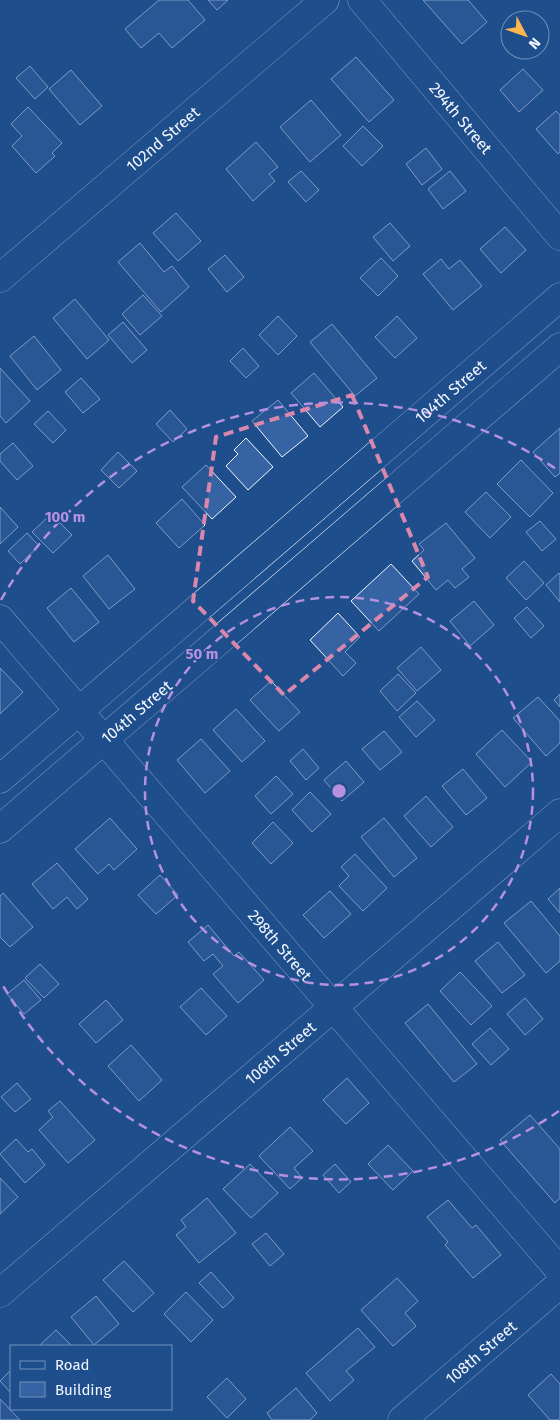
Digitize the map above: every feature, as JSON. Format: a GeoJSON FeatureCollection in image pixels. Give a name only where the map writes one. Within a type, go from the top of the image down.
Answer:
{"type":"FeatureCollection","features":[{"type":"Feature","properties":{"kind":"street","name":"102nd Street"},"geometry":{"type":"LineString","coordinates":[[0,278],[325,0]]}},
{"type":"Feature","properties":{"kind":"street","name":"294th Street"},"geometry":{"type":"LineString","coordinates":[[362,0],[560,236]]}},
{"type":"Feature","properties":{"kind":"street","name":"104th Street"},"geometry":{"type":"LineString","coordinates":[[0,779],[560,297]]}},
{"type":"Feature","properties":{"kind":"street","name":"104th Street"},"geometry":{"type":"LineString","coordinates":[[0,829],[560,347]]}},
{"type":"Feature","properties":{"kind":"street"},"geometry":{"type":"LineString","coordinates":[[340,486],[364,516]]}},
{"type":"Feature","properties":{"kind":"street","name":"298th Street"},"geometry":{"type":"LineString","coordinates":[[0,619],[560,1271]]}},
{"type":"Feature","properties":{"kind":"street","name":"106th Street"},"geometry":{"type":"LineString","coordinates":[[0,1293],[560,813]]}},
{"type":"Feature","properties":{"kind":"street","name":"108th Street"},"geometry":{"type":"LineString","coordinates":[[402,1420],[560,1284]]}},
{"type":"Feature","properties":{"kind":"highlighted area"},"geometry":{"type":"Polygon","coordinates":[[[352,395],[428,577],[284,695],[193,601],[216,437],[352,395]]]}},
{"type":"Feature","properties":{"kind":"building"},"geometry":{"type":"Polygon","coordinates":[[[159,0],[188,0],[205,20],[172,48],[159,33],[141,48],[125,29],[159,0]]]}},
{"type":"Feature","properties":{"kind":"building"},"geometry":{"type":"Polygon","coordinates":[[[208,0],[228,0],[217,10],[208,0]]]}},
{"type":"Feature","properties":{"kind":"building"},"geometry":{"type":"Polygon","coordinates":[[[423,0],[468,0],[487,22],[462,44],[423,0]]]}},
{"type":"Feature","properties":{"kind":"building"},"geometry":{"type":"Polygon","coordinates":[[[356,57],[394,100],[369,122],[331,79],[356,57]]]}},
{"type":"Feature","properties":{"kind":"building"},"geometry":{"type":"Polygon","coordinates":[[[30,66],[48,87],[35,99],[16,78],[30,66]]]}},
{"type":"Feature","properties":{"kind":"building"},"geometry":{"type":"Polygon","coordinates":[[[523,69],[543,90],[519,112],[500,90],[523,69]]]}},
{"type":"Feature","properties":{"kind":"building"},"geometry":{"type":"Polygon","coordinates":[[[71,70],[102,106],[80,125],[49,89],[71,70]]]}},
{"type":"Feature","properties":{"kind":"building"},"geometry":{"type":"Polygon","coordinates":[[[311,100],[341,135],[310,162],[280,127],[311,100]]]}},
{"type":"Feature","properties":{"kind":"building"},"geometry":{"type":"Polygon","coordinates":[[[28,107],[62,143],[52,153],[55,156],[36,173],[12,146],[22,136],[11,124],[28,107]]]}},
{"type":"Feature","properties":{"kind":"building"},"geometry":{"type":"Polygon","coordinates":[[[556,111],[560,115],[560,152],[558,154],[536,129],[556,111]]]}},
{"type":"Feature","properties":{"kind":"building"},"geometry":{"type":"Polygon","coordinates":[[[363,126],[383,146],[362,166],[343,146],[363,126]]]}},
{"type":"Feature","properties":{"kind":"building"},"geometry":{"type":"Polygon","coordinates":[[[256,142],[278,167],[269,174],[275,181],[253,201],[226,169],[256,142]]]}},
{"type":"Feature","properties":{"kind":"building"},"geometry":{"type":"Polygon","coordinates":[[[426,148],[442,169],[422,185],[406,164],[426,148]]]}},
{"type":"Feature","properties":{"kind":"building"},"geometry":{"type":"Polygon","coordinates":[[[301,171],[319,190],[306,202],[288,182],[301,171]]]}},
{"type":"Feature","properties":{"kind":"building"},"geometry":{"type":"Polygon","coordinates":[[[450,171],[466,191],[443,209],[428,189],[450,171]]]}},
{"type":"Feature","properties":{"kind":"building"},"geometry":{"type":"Polygon","coordinates":[[[176,213],[201,241],[178,261],[153,233],[176,213]]]}},
{"type":"Feature","properties":{"kind":"building"},"geometry":{"type":"Polygon","coordinates":[[[390,223],[410,246],[393,261],[373,237],[390,223]]]}},
{"type":"Feature","properties":{"kind":"building"},"geometry":{"type":"Polygon","coordinates":[[[505,227],[526,250],[501,273],[480,249],[505,227]]]}},
{"type":"Feature","properties":{"kind":"building"},"geometry":{"type":"Polygon","coordinates":[[[140,243],[164,272],[172,266],[189,287],[161,312],[118,262],[140,243]]]}},
{"type":"Feature","properties":{"kind":"building"},"geometry":{"type":"Polygon","coordinates":[[[225,255],[244,277],[227,292],[208,269],[225,255]]]}},
{"type":"Feature","properties":{"kind":"building"},"geometry":{"type":"Polygon","coordinates":[[[381,258],[398,276],[378,296],[360,278],[381,258]]]}},
{"type":"Feature","properties":{"kind":"building"},"geometry":{"type":"Polygon","coordinates":[[[441,259],[449,269],[460,260],[482,286],[453,310],[423,274],[441,259]]]}},
{"type":"Feature","properties":{"kind":"building"},"geometry":{"type":"Polygon","coordinates":[[[143,295],[162,316],[140,335],[122,314],[143,295]]]}},
{"type":"Feature","properties":{"kind":"building"},"geometry":{"type":"Polygon","coordinates":[[[75,299],[109,340],[87,359],[53,318],[75,299]]]}},
{"type":"Feature","properties":{"kind":"building"},"geometry":{"type":"Polygon","coordinates":[[[278,316],[297,336],[278,355],[259,335],[278,316]]]}},
{"type":"Feature","properties":{"kind":"building"},"geometry":{"type":"Polygon","coordinates":[[[397,316],[417,338],[395,358],[375,337],[397,316]]]}},
{"type":"Feature","properties":{"kind":"building"},"geometry":{"type":"Polygon","coordinates":[[[123,322],[147,350],[132,363],[108,335],[123,322]]]}},
{"type":"Feature","properties":{"kind":"building"},"geometry":{"type":"Polygon","coordinates":[[[332,324],[377,378],[355,396],[310,342],[332,324]]]}},
{"type":"Feature","properties":{"kind":"building"},"geometry":{"type":"Polygon","coordinates":[[[34,336],[61,370],[37,390],[10,356],[34,336]]]}},
{"type":"Feature","properties":{"kind":"building"},"geometry":{"type":"Polygon","coordinates":[[[243,348],[259,366],[246,378],[230,361],[243,348]]]}},
{"type":"Feature","properties":{"kind":"building"},"geometry":{"type":"Polygon","coordinates":[[[0,368],[30,401],[6,423],[0,416],[0,368]]]}},
{"type":"Feature","properties":{"kind":"building"},"geometry":{"type":"Polygon","coordinates":[[[314,373],[343,407],[320,427],[291,393],[314,373]]]}},
{"type":"Feature","properties":{"kind":"building"},"geometry":{"type":"Polygon","coordinates":[[[81,378],[100,399],[83,413],[65,392],[81,378]]]}},
{"type":"Feature","properties":{"kind":"building"},"geometry":{"type":"Polygon","coordinates":[[[278,400],[308,436],[282,457],[252,421],[278,400]]]}},
{"type":"Feature","properties":{"kind":"building"},"geometry":{"type":"Polygon","coordinates":[[[170,410],[187,429],[173,442],[156,424],[170,410]]]}},
{"type":"Feature","properties":{"kind":"building"},"geometry":{"type":"Polygon","coordinates":[[[48,411],[66,430],[53,443],[34,424],[48,411]]]}},
{"type":"Feature","properties":{"kind":"building"},"geometry":{"type":"Polygon","coordinates":[[[560,428],[560,473],[555,477],[533,452],[560,428]]]}},
{"type":"Feature","properties":{"kind":"building"},"geometry":{"type":"Polygon","coordinates":[[[246,438],[273,467],[248,490],[226,466],[238,454],[234,450],[246,438]]]}},
{"type":"Feature","properties":{"kind":"building"},"geometry":{"type":"Polygon","coordinates":[[[13,443],[33,466],[17,480],[0,461],[0,454],[13,443]]]}},
{"type":"Feature","properties":{"kind":"building"},"geometry":{"type":"Polygon","coordinates":[[[118,452],[137,471],[119,488],[101,470],[118,452]]]}},
{"type":"Feature","properties":{"kind":"building"},"geometry":{"type":"Polygon","coordinates":[[[521,460],[553,493],[530,517],[497,484],[521,460]]]}},
{"type":"Feature","properties":{"kind":"building"},"geometry":{"type":"Polygon","coordinates":[[[206,465],[236,497],[212,519],[182,487],[206,465]]]}},
{"type":"Feature","properties":{"kind":"building"},"geometry":{"type":"Polygon","coordinates":[[[486,492],[511,517],[490,538],[465,512],[486,492]]]}},
{"type":"Feature","properties":{"kind":"building"},"geometry":{"type":"Polygon","coordinates":[[[182,499],[205,525],[179,548],[156,523],[182,499]]]}},
{"type":"Feature","properties":{"kind":"building"},"geometry":{"type":"Polygon","coordinates":[[[0,507],[18,527],[0,544],[0,507]]]}},
{"type":"Feature","properties":{"kind":"building"},"geometry":{"type":"Polygon","coordinates":[[[51,514],[72,535],[53,553],[32,532],[51,514]]]}},
{"type":"Feature","properties":{"kind":"building"},"geometry":{"type":"Polygon","coordinates":[[[540,521],[556,539],[542,551],[526,532],[540,521]]]}},
{"type":"Feature","properties":{"kind":"building"},"geometry":{"type":"Polygon","coordinates":[[[446,523],[475,558],[462,569],[469,577],[455,588],[448,580],[436,590],[412,561],[424,550],[419,544],[446,523]]]}},
{"type":"Feature","properties":{"kind":"building"},"geometry":{"type":"Polygon","coordinates":[[[27,533],[39,546],[20,564],[8,551],[27,533]]]}},
{"type":"Feature","properties":{"kind":"building"},"geometry":{"type":"Polygon","coordinates":[[[108,555],[135,589],[109,609],[83,576],[108,555]]]}},
{"type":"Feature","properties":{"kind":"building"},"geometry":{"type":"Polygon","coordinates":[[[524,561],[544,583],[526,600],[506,578],[524,561]]]}},
{"type":"Feature","properties":{"kind":"building"},"geometry":{"type":"Polygon","coordinates":[[[391,564],[419,594],[379,631],[351,601],[391,564]]]}},
{"type":"Feature","properties":{"kind":"building"},"geometry":{"type":"Polygon","coordinates":[[[560,574],[560,602],[546,585],[560,574]]]}},
{"type":"Feature","properties":{"kind":"building"},"geometry":{"type":"Polygon","coordinates":[[[71,588],[99,622],[74,642],[47,608],[71,588]]]}},
{"type":"Feature","properties":{"kind":"building"},"geometry":{"type":"Polygon","coordinates":[[[474,601],[494,625],[470,646],[450,621],[474,601]]]}},
{"type":"Feature","properties":{"kind":"building"},"geometry":{"type":"Polygon","coordinates":[[[527,607],[544,626],[531,638],[514,618],[527,607]]]}},
{"type":"Feature","properties":{"kind":"building"},"geometry":{"type":"Polygon","coordinates":[[[338,613],[360,637],[345,652],[356,663],[343,676],[310,640],[338,613]]]}},
{"type":"Feature","properties":{"kind":"building"},"geometry":{"type":"Polygon","coordinates":[[[421,647],[441,670],[417,691],[397,668],[421,647]]]}},
{"type":"Feature","properties":{"kind":"building"},"geometry":{"type":"Polygon","coordinates":[[[0,668],[23,692],[0,714],[0,668]]]}},
{"type":"Feature","properties":{"kind":"building"},"geometry":{"type":"Polygon","coordinates":[[[398,674],[416,693],[397,711],[380,691],[398,674]]]}},
{"type":"Feature","properties":{"kind":"building"},"geometry":{"type":"Polygon","coordinates":[[[271,681],[300,712],[279,731],[250,700],[271,681]]]}},
{"type":"Feature","properties":{"kind":"building"},"geometry":{"type":"Polygon","coordinates":[[[560,694],[560,707],[554,700],[560,694]]]}},
{"type":"Feature","properties":{"kind":"building"},"geometry":{"type":"Polygon","coordinates":[[[538,697],[560,721],[560,743],[546,756],[513,718],[538,697]]]}},
{"type":"Feature","properties":{"kind":"building"},"geometry":{"type":"Polygon","coordinates":[[[417,701],[435,720],[416,737],[399,717],[417,701]]]}},
{"type":"Feature","properties":{"kind":"building"},"geometry":{"type":"Polygon","coordinates":[[[236,709],[265,741],[242,762],[213,730],[236,709]]]}},
{"type":"Feature","properties":{"kind":"building"},"geometry":{"type":"Polygon","coordinates":[[[502,730],[532,762],[505,787],[476,754],[502,730]]]}},
{"type":"Feature","properties":{"kind":"building"},"geometry":{"type":"Polygon","coordinates":[[[384,731],[402,752],[380,770],[362,749],[384,731]]]}},
{"type":"Feature","properties":{"kind":"building"},"geometry":{"type":"Polygon","coordinates":[[[201,739],[230,771],[205,793],[177,760],[201,739]]]}},
{"type":"Feature","properties":{"kind":"building"},"geometry":{"type":"Polygon","coordinates":[[[303,749],[319,768],[306,780],[290,761],[303,749]]]}},
{"type":"Feature","properties":{"kind":"building"},"geometry":{"type":"Polygon","coordinates":[[[346,761],[364,782],[342,801],[324,780],[346,761]]]}},
{"type":"Feature","properties":{"kind":"building"},"geometry":{"type":"Polygon","coordinates":[[[463,769],[487,798],[466,815],[442,786],[463,769]]]}},
{"type":"Feature","properties":{"kind":"building"},"geometry":{"type":"Polygon","coordinates":[[[276,776],[293,794],[271,814],[255,796],[276,776]]]}},
{"type":"Feature","properties":{"kind":"building"},"geometry":{"type":"Polygon","coordinates":[[[310,792],[331,814],[312,832],[292,810],[310,792]]]}},
{"type":"Feature","properties":{"kind":"building"},"geometry":{"type":"Polygon","coordinates":[[[426,796],[453,827],[431,847],[404,816],[426,796]]]}},
{"type":"Feature","properties":{"kind":"building"},"geometry":{"type":"Polygon","coordinates":[[[110,818],[137,849],[114,870],[109,864],[98,874],[75,849],[110,818]]]}},
{"type":"Feature","properties":{"kind":"building"},"geometry":{"type":"Polygon","coordinates":[[[384,818],[417,858],[394,877],[361,837],[384,818]]]}},
{"type":"Feature","properties":{"kind":"building"},"geometry":{"type":"Polygon","coordinates":[[[273,822],[293,843],[271,864],[252,843],[273,822]]]}},
{"type":"Feature","properties":{"kind":"building"},"geometry":{"type":"Polygon","coordinates":[[[355,854],[387,888],[363,911],[339,886],[349,876],[341,867],[355,854]]]}},
{"type":"Feature","properties":{"kind":"building"},"geometry":{"type":"Polygon","coordinates":[[[57,863],[88,899],[77,909],[67,897],[53,909],[32,884],[57,863]]]}},
{"type":"Feature","properties":{"kind":"building"},"geometry":{"type":"Polygon","coordinates":[[[160,875],[178,895],[156,914],[138,895],[160,875]]]}},
{"type":"Feature","properties":{"kind":"building"},"geometry":{"type":"Polygon","coordinates":[[[560,888],[560,913],[548,899],[560,888]]]}},
{"type":"Feature","properties":{"kind":"building"},"geometry":{"type":"Polygon","coordinates":[[[330,891],[351,914],[324,938],[303,915],[330,891]]]}},
{"type":"Feature","properties":{"kind":"building"},"geometry":{"type":"Polygon","coordinates":[[[3,893],[33,927],[10,947],[0,937],[0,896],[3,893]]]}},
{"type":"Feature","properties":{"kind":"building"},"geometry":{"type":"Polygon","coordinates":[[[531,901],[560,936],[560,961],[546,973],[504,923],[531,901]]]}},
{"type":"Feature","properties":{"kind":"building"},"geometry":{"type":"Polygon","coordinates":[[[208,925],[234,956],[239,952],[264,980],[238,1003],[213,974],[223,966],[213,954],[204,961],[188,942],[208,925]]]}},
{"type":"Feature","properties":{"kind":"building"},"geometry":{"type":"Polygon","coordinates":[[[498,942],[525,975],[502,993],[475,961],[498,942]]]}},
{"type":"Feature","properties":{"kind":"building"},"geometry":{"type":"Polygon","coordinates":[[[40,964],[59,984],[44,998],[25,978],[40,964]]]}},
{"type":"Feature","properties":{"kind":"building"},"geometry":{"type":"Polygon","coordinates":[[[460,972],[492,1006],[471,1025],[440,991],[460,972]]]}},
{"type":"Feature","properties":{"kind":"building"},"geometry":{"type":"Polygon","coordinates":[[[24,980],[41,1000],[24,1014],[7,994],[24,980]]]}},
{"type":"Feature","properties":{"kind":"building"},"geometry":{"type":"Polygon","coordinates":[[[201,988],[227,1016],[206,1035],[180,1007],[201,988]]]}},
{"type":"Feature","properties":{"kind":"building"},"geometry":{"type":"Polygon","coordinates":[[[525,998],[543,1019],[525,1035],[507,1014],[525,998]]]}},
{"type":"Feature","properties":{"kind":"building"},"geometry":{"type":"Polygon","coordinates":[[[106,1000],[123,1020],[96,1043],[79,1024],[106,1000]]]}},
{"type":"Feature","properties":{"kind":"building"},"geometry":{"type":"Polygon","coordinates":[[[428,1004],[477,1064],[454,1082],[405,1023],[428,1004]]]}},
{"type":"Feature","properties":{"kind":"building"},"geometry":{"type":"Polygon","coordinates":[[[490,1028],[509,1049],[491,1065],[472,1044],[490,1028]]]}},
{"type":"Feature","properties":{"kind":"building"},"geometry":{"type":"Polygon","coordinates":[[[131,1045],[162,1080],[139,1101],[108,1066],[131,1045]]]}},
{"type":"Feature","properties":{"kind":"building"},"geometry":{"type":"Polygon","coordinates":[[[347,1078],[369,1103],[346,1124],[323,1100],[347,1078]]]}},
{"type":"Feature","properties":{"kind":"building"},"geometry":{"type":"Polygon","coordinates":[[[17,1083],[31,1099],[15,1112],[1,1097],[17,1083]]]}},
{"type":"Feature","properties":{"kind":"building"},"geometry":{"type":"Polygon","coordinates":[[[60,1101],[95,1140],[68,1163],[39,1130],[53,1117],[48,1111],[60,1101]]]}},
{"type":"Feature","properties":{"kind":"building"},"geometry":{"type":"Polygon","coordinates":[[[530,1115],[560,1149],[560,1198],[555,1203],[500,1140],[530,1115]]]}},
{"type":"Feature","properties":{"kind":"building"},"geometry":{"type":"Polygon","coordinates":[[[290,1127],[313,1151],[294,1168],[302,1178],[290,1189],[259,1156],[290,1127]]]}},
{"type":"Feature","properties":{"kind":"building"},"geometry":{"type":"Polygon","coordinates":[[[16,1139],[28,1152],[32,1149],[45,1165],[25,1183],[0,1154],[16,1139]]]}},
{"type":"Feature","properties":{"kind":"building"},"geometry":{"type":"Polygon","coordinates":[[[388,1145],[413,1171],[393,1190],[368,1164],[388,1145]]]}},
{"type":"Feature","properties":{"kind":"building"},"geometry":{"type":"Polygon","coordinates":[[[250,1164],[278,1193],[251,1218],[223,1189],[250,1164]]]}},
{"type":"Feature","properties":{"kind":"building"},"geometry":{"type":"Polygon","coordinates":[[[335,1164],[351,1182],[339,1193],[323,1175],[335,1164]]]}},
{"type":"Feature","properties":{"kind":"building"},"geometry":{"type":"Polygon","coordinates":[[[0,1178],[18,1197],[0,1214],[0,1178]]]}},
{"type":"Feature","properties":{"kind":"building"},"geometry":{"type":"Polygon","coordinates":[[[207,1198],[236,1233],[199,1263],[176,1235],[186,1227],[181,1220],[207,1198]]]}},
{"type":"Feature","properties":{"kind":"building"},"geometry":{"type":"Polygon","coordinates":[[[448,1200],[472,1228],[476,1225],[501,1255],[473,1278],[445,1245],[448,1242],[427,1217],[448,1200]]]}},
{"type":"Feature","properties":{"kind":"building"},"geometry":{"type":"Polygon","coordinates":[[[266,1233],[284,1254],[270,1266],[252,1244],[266,1233]]]}},
{"type":"Feature","properties":{"kind":"building"},"geometry":{"type":"Polygon","coordinates":[[[124,1261],[154,1293],[133,1312],[103,1280],[124,1261]]]}},
{"type":"Feature","properties":{"kind":"building"},"geometry":{"type":"Polygon","coordinates":[[[211,1272],[234,1298],[223,1308],[199,1283],[211,1272]]]}},
{"type":"Feature","properties":{"kind":"building"},"geometry":{"type":"Polygon","coordinates":[[[397,1278],[418,1301],[405,1313],[416,1326],[393,1346],[361,1310],[397,1278]]]}},
{"type":"Feature","properties":{"kind":"building"},"geometry":{"type":"Polygon","coordinates":[[[186,1292],[213,1320],[191,1342],[164,1314],[186,1292]]]}},
{"type":"Feature","properties":{"kind":"building"},"geometry":{"type":"Polygon","coordinates":[[[96,1296],[119,1324],[94,1345],[71,1317],[96,1296]]]}},
{"type":"Feature","properties":{"kind":"building"},"geometry":{"type":"Polygon","coordinates":[[[358,1328],[375,1347],[346,1371],[354,1380],[330,1401],[306,1373],[358,1328]]]}},
{"type":"Feature","properties":{"kind":"building"},"geometry":{"type":"Polygon","coordinates":[[[56,1330],[71,1345],[40,1345],[56,1330]]]}},
{"type":"Feature","properties":{"kind":"building"},"geometry":{"type":"Polygon","coordinates":[[[10,1371],[10,1392],[0,1381],[10,1371]]]}},
{"type":"Feature","properties":{"kind":"building"},"geometry":{"type":"Polygon","coordinates":[[[551,1374],[560,1384],[560,1418],[558,1420],[550,1420],[528,1395],[551,1374]]]}},
{"type":"Feature","properties":{"kind":"building"},"geometry":{"type":"Polygon","coordinates":[[[227,1378],[246,1399],[227,1418],[207,1397],[227,1378]]]}},
{"type":"Feature","properties":{"kind":"building"},"geometry":{"type":"Polygon","coordinates":[[[296,1388],[317,1413],[310,1420],[272,1420],[267,1413],[296,1388]]]}},
{"type":"Feature","properties":{"kind":"building"},"geometry":{"type":"Polygon","coordinates":[[[0,1399],[20,1420],[0,1420],[0,1399]]]}}]}
